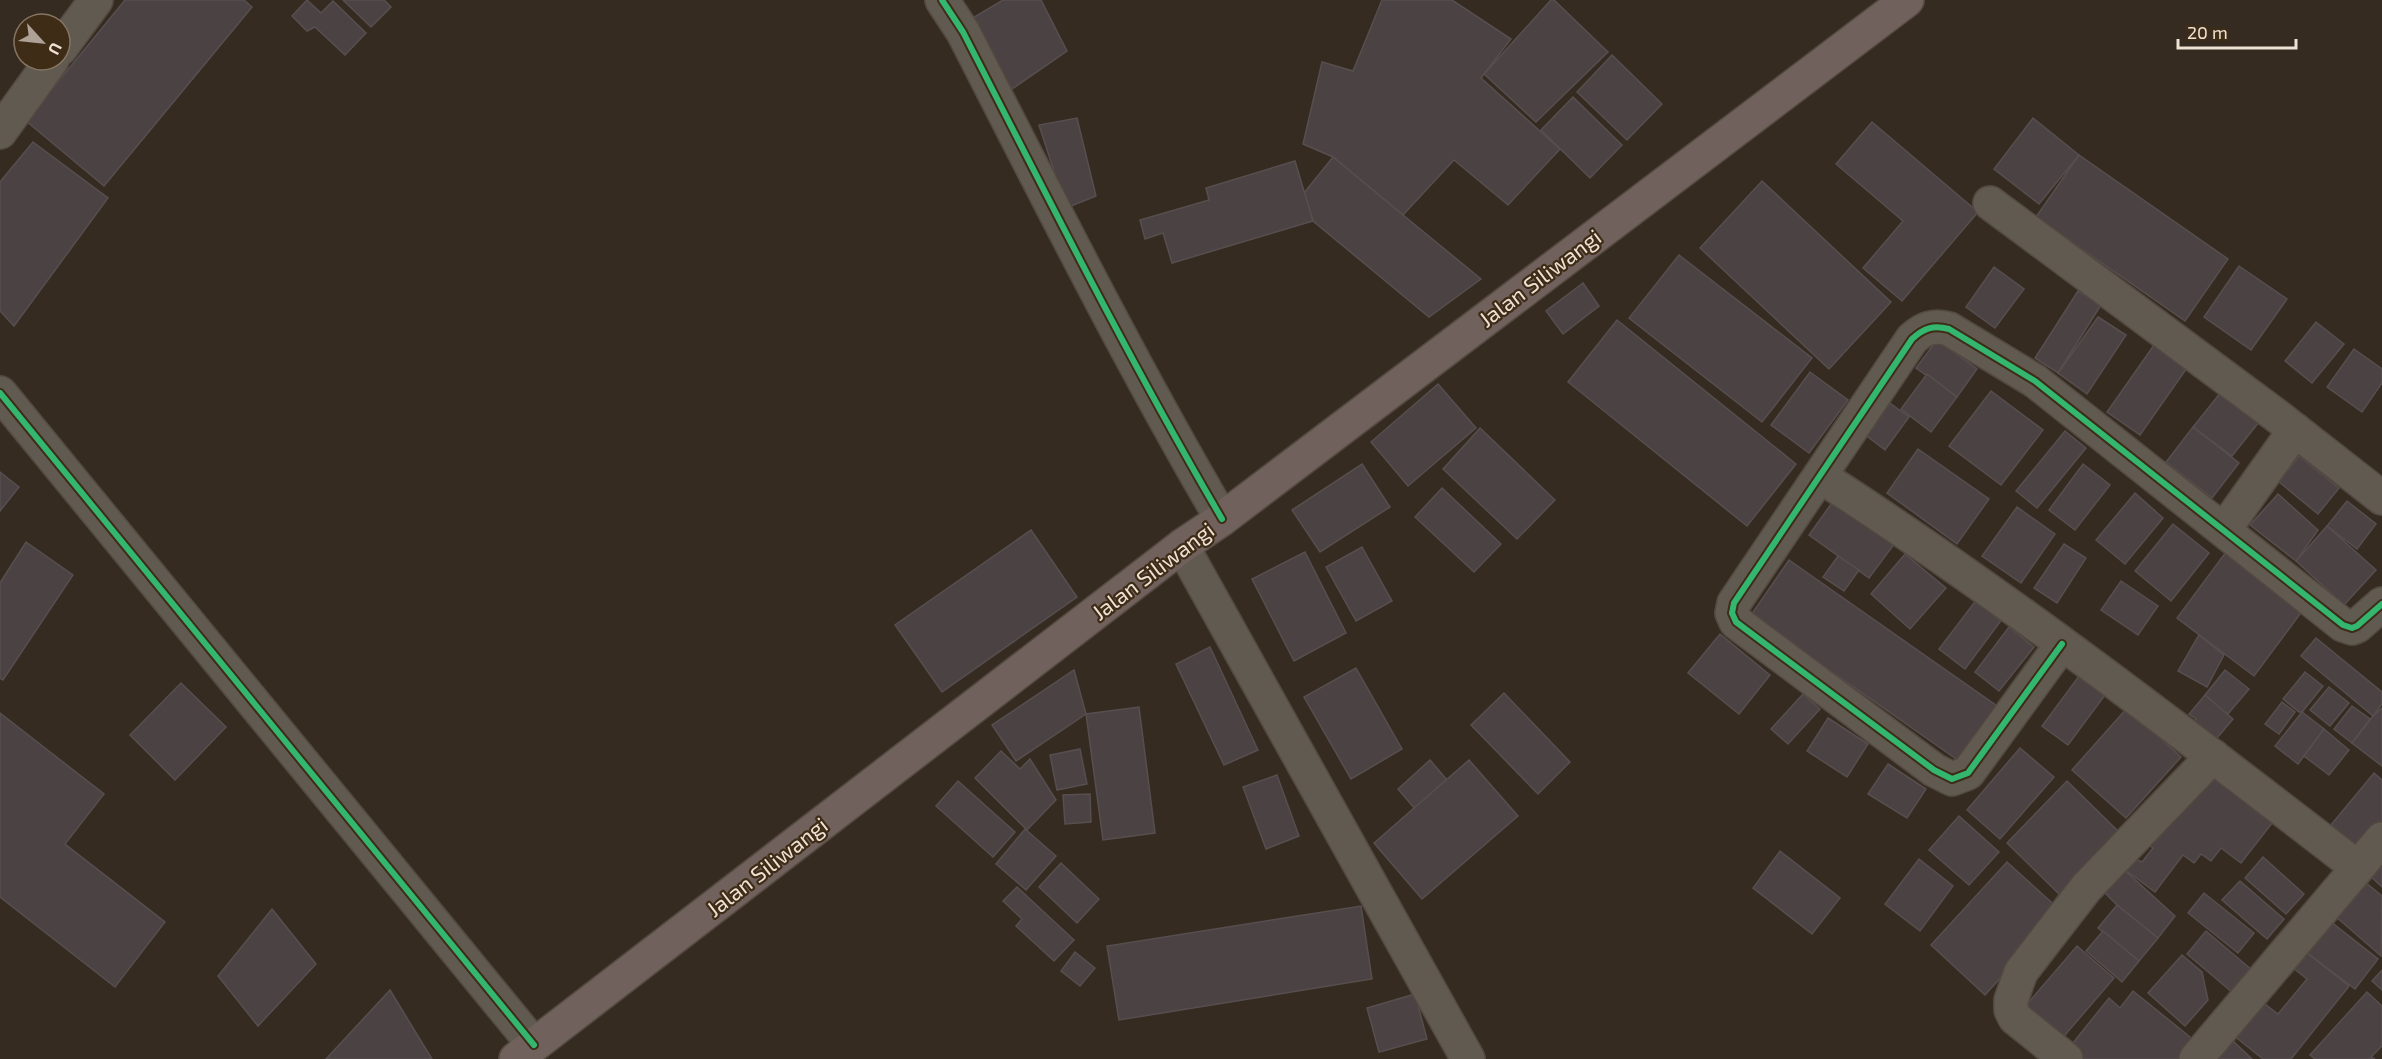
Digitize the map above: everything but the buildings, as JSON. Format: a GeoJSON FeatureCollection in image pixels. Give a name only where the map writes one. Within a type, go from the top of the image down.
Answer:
{"type":"FeatureCollection","features":[{"type":"Feature","properties":{"kind":"main road","name":"Jalan Siliwangi"},"geometry":{"type":"LineString","coordinates":[[525,1052],[1182,546],[1222,519],[1907,0]]}},
{"type":"Feature","properties":{"kind":"street"},"geometry":{"type":"LineString","coordinates":[[72,33],[96,0]]}},
{"type":"Feature","properties":{"kind":"street"},"geometry":{"type":"LineString","coordinates":[[942,0],[963,32],[1093,286],[1159,409],[1222,519]]}},
{"type":"Feature","properties":{"kind":"street"},"geometry":{"type":"LineString","coordinates":[[0,132],[43,72]]}},
{"type":"Feature","properties":{"kind":"street"},"geometry":{"type":"LineString","coordinates":[[1990,203],[2295,430],[2382,498]]}},
{"type":"Feature","properties":{"kind":"street"},"geometry":{"type":"LineString","coordinates":[[2062,644],[1968,773],[1953,779],[1934,770],[1736,622],[1732,613],[1734,603],[1912,339],[1922,331],[1935,326],[1949,329],[2035,381],[2343,625],[2352,628],[2357,626],[2382,604]]}},
{"type":"Feature","properties":{"kind":"street"},"geometry":{"type":"LineString","coordinates":[[0,393],[525,1052]]}},
{"type":"Feature","properties":{"kind":"street"},"geometry":{"type":"LineString","coordinates":[[2224,530],[2295,430]]}},
{"type":"Feature","properties":{"kind":"street"},"geometry":{"type":"LineString","coordinates":[[1820,476],[1923,543],[2062,644],[2357,867]]}},
{"type":"Feature","properties":{"kind":"street"},"geometry":{"type":"LineString","coordinates":[[1182,546],[1468,1059]]}},
{"type":"Feature","properties":{"kind":"street"},"geometry":{"type":"LineString","coordinates":[[2066,1059],[2015,1018],[2011,1010],[2011,1000],[2021,972],[2086,888],[2213,756]]}},
{"type":"Feature","properties":{"kind":"street"},"geometry":{"type":"LineString","coordinates":[[2196,1059],[2382,838]]}},
{"type":"Feature","properties":{"kind":"cycle path"},"geometry":{"type":"LineString","coordinates":[[942,0],[963,32],[1121,338],[1222,519]]}},
{"type":"Feature","properties":{"kind":"cycle path"},"geometry":{"type":"LineString","coordinates":[[2062,644],[1968,773],[1952,779],[1934,770],[1736,622],[1732,613],[1734,603],[1912,339],[1925,330],[1938,327],[1949,329],[2035,381],[2343,625],[2352,628],[2357,626],[2382,604]]}},
{"type":"Feature","properties":{"kind":"cycle path"},"geometry":{"type":"LineString","coordinates":[[0,393],[534,1045]]}}]}
